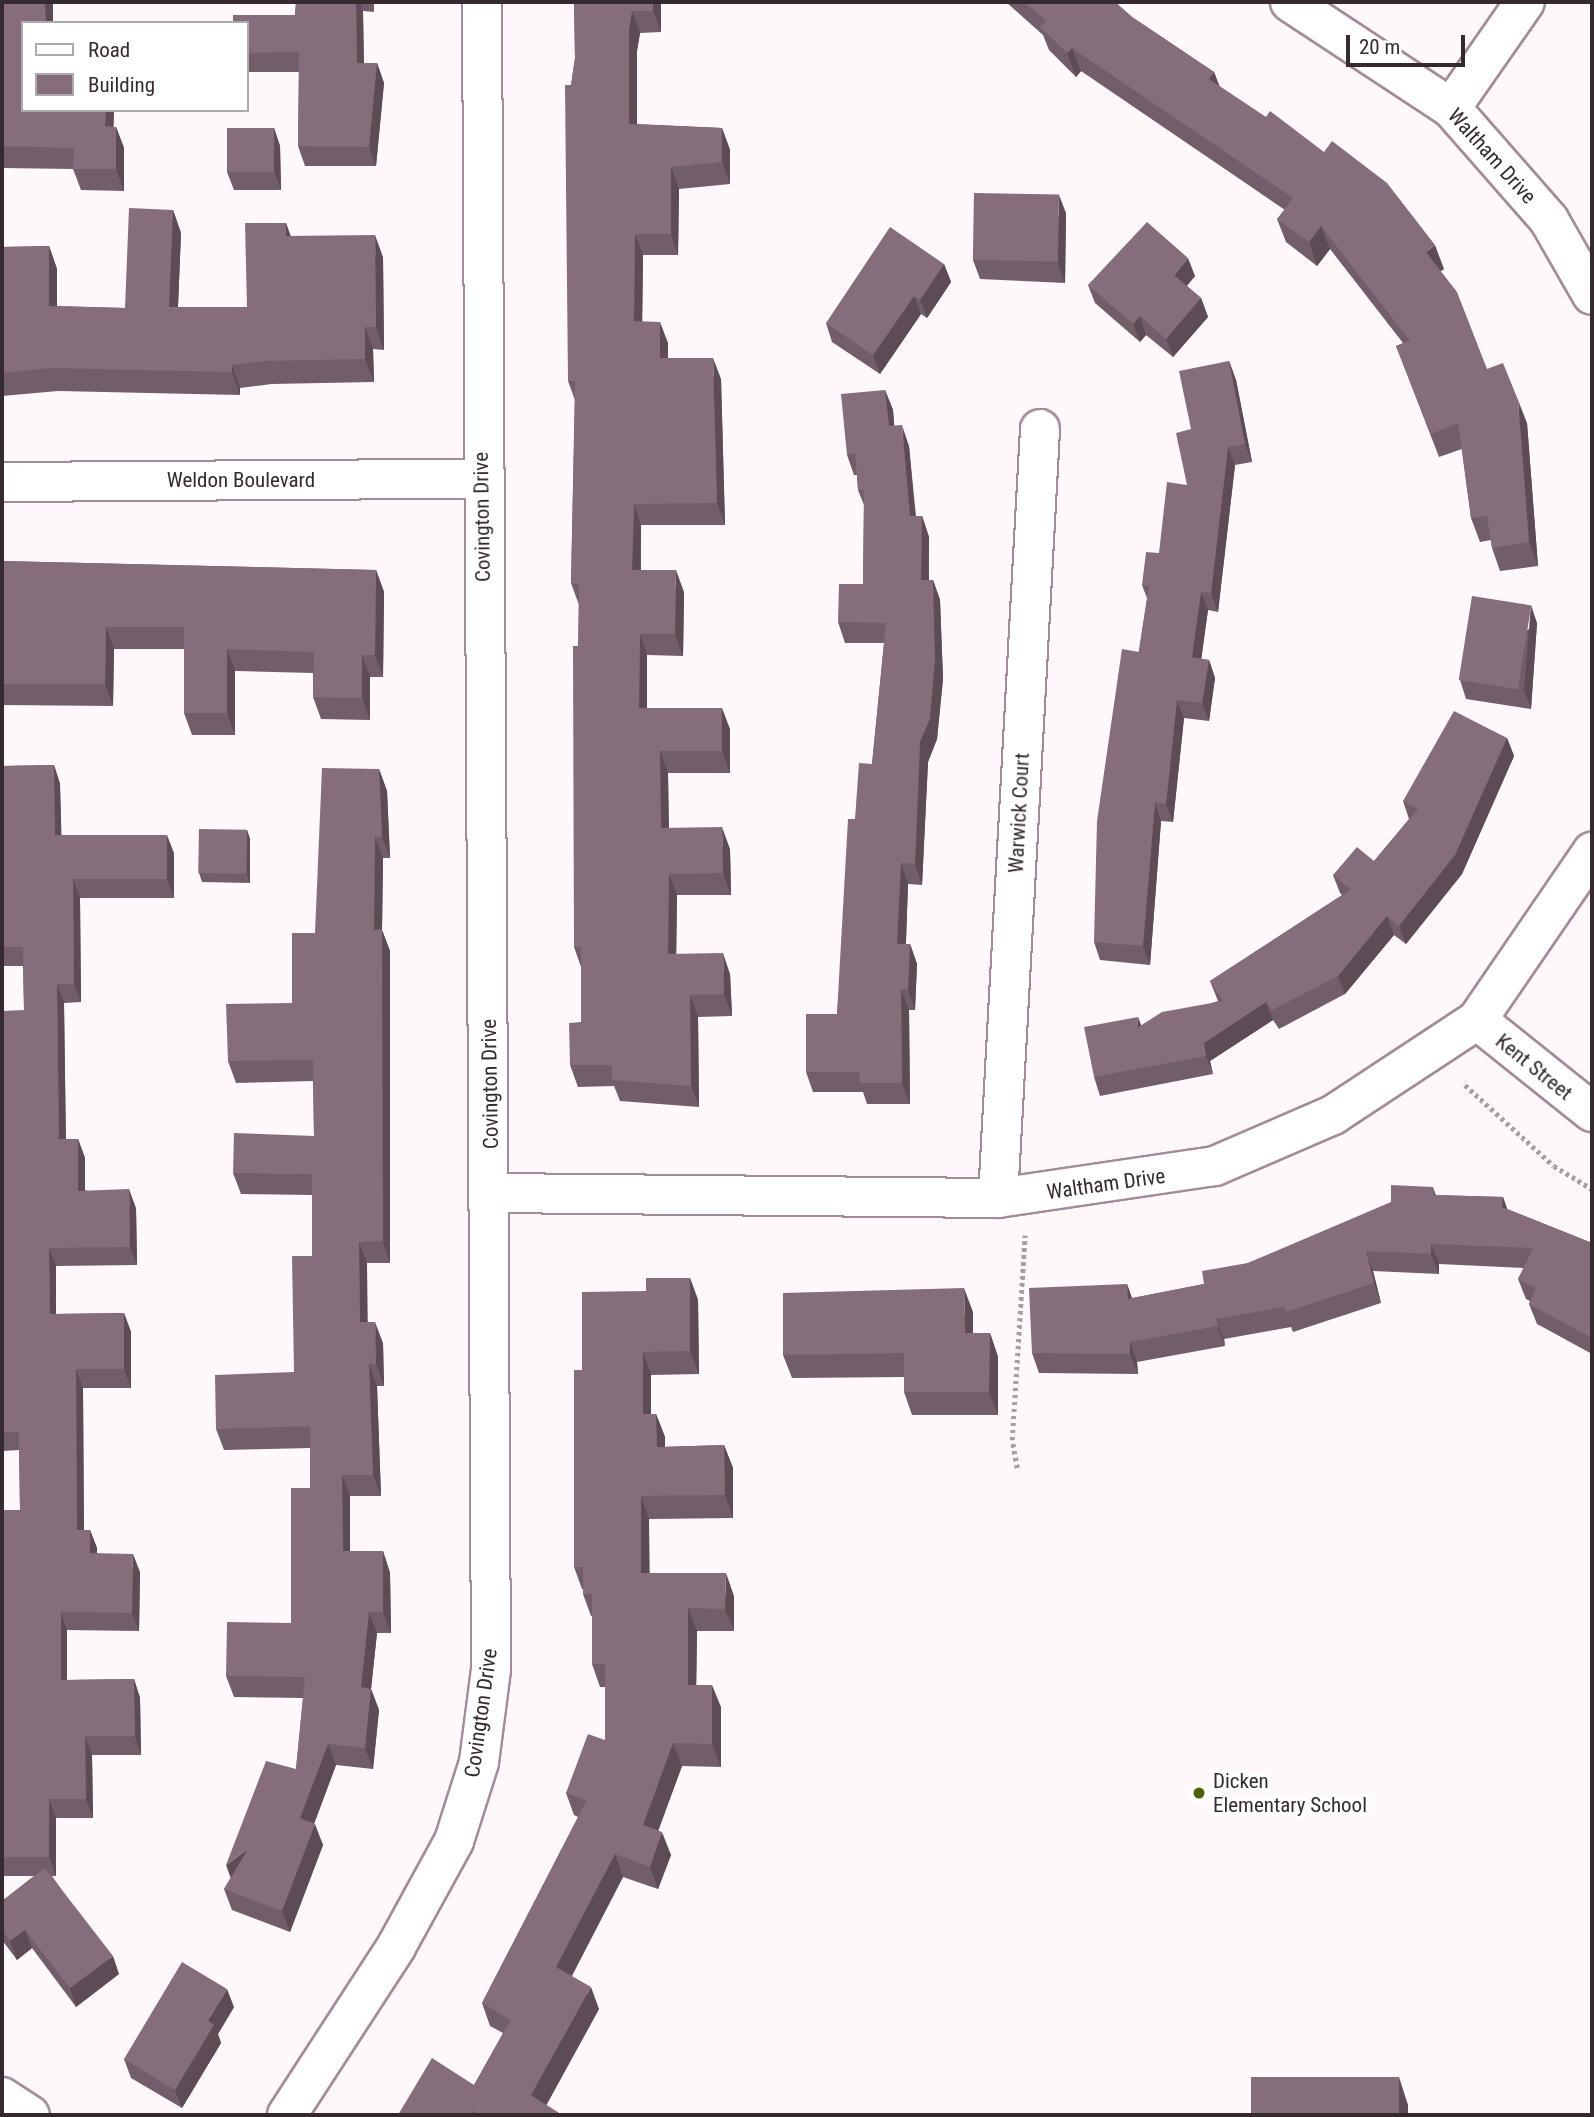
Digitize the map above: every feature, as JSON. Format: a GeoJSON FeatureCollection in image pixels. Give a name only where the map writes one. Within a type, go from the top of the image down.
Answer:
{"type":"FeatureCollection","features":[{"type":"Feature","properties":{"kind":"street","name":"Covington Drive"},"geometry":{"type":"LineString","coordinates":[[287,2115],[396,1947],[454,1841],[479,1762],[491,1669],[492,1193],[481,479],[482,2]]}},
{"type":"Feature","properties":{"kind":"street","name":"Waltham Drive"},"geometry":{"type":"LineString","coordinates":[[1290,2],[1451,108],[1549,220],[1592,295]]}},
{"type":"Feature","properties":{"kind":"street"},"geometry":{"type":"LineString","coordinates":[[1451,108],[1525,2]]}},
{"type":"Feature","properties":{"kind":"street","name":"Warwick Court"},"geometry":{"type":"LineString","coordinates":[[1013,1197],[1040,429]]}},
{"type":"Feature","properties":{"kind":"street","name":"Weldon Boulevard"},"geometry":{"type":"LineString","coordinates":[[2,482],[481,479]]}},
{"type":"Feature","properties":{"kind":"street","name":"Waltham Drive"},"geometry":{"type":"LineString","coordinates":[[492,1193],[1013,1197],[1215,1166],[1333,1115],[1477,1020],[1592,852]]}},
{"type":"Feature","properties":{"kind":"street","name":"Kent Street"},"geometry":{"type":"LineString","coordinates":[[1477,1020],[1592,1112]]}},
{"type":"Feature","properties":{"kind":"street"},"geometry":{"type":"LineString","coordinates":[[2,2097],[30,2115]]}},
{"type":"Feature","properties":{"kind":"path"},"geometry":{"type":"LineString","coordinates":[[1465,1085],[1554,1166],[1592,1189]]}},
{"type":"Feature","properties":{"kind":"path"},"geometry":{"type":"LineString","coordinates":[[1013,1197],[1012,1440],[1017,1468]]}},
{"type":"Feature","properties":{"kind":"building"},"geometry":{"type":"Polygon","coordinates":[[[2,2],[45,2],[46,21],[21,21],[21,112],[106,112],[105,126],[116,127],[116,169],[73,169],[74,148],[2,146],[2,2]]]}},
{"type":"Feature","properties":{"kind":"building"},"geometry":{"type":"Polygon","coordinates":[[[296,2],[356,2],[357,63],[377,63],[369,147],[298,146],[299,52],[248,53],[248,21],[233,21],[233,15],[295,15],[296,2]]]}},
{"type":"Feature","properties":{"kind":"building"},"geometry":{"type":"Polygon","coordinates":[[[574,2],[653,2],[653,11],[632,11],[629,29],[629,124],[722,128],[722,162],[671,167],[671,234],[635,234],[634,321],[660,322],[660,358],[713,358],[717,503],[634,504],[632,570],[676,570],[675,634],[640,634],[639,708],[722,708],[722,751],[660,751],[661,828],[722,827],[723,873],[669,874],[668,954],[723,953],[724,994],[690,995],[691,1086],[612,1080],[612,1065],[570,1065],[569,1023],[581,1022],[581,947],[574,947],[573,646],[578,646],[579,584],[571,583],[575,381],[568,381],[565,85],[571,85],[575,58],[574,2]]]}},
{"type":"Feature","properties":{"kind":"building"},"geometry":{"type":"Polygon","coordinates":[[[1024,2],[1115,2],[1132,17],[1214,72],[1209,79],[1266,117],[1270,111],[1324,152],[1332,141],[1387,183],[1435,245],[1426,252],[1457,292],[1487,369],[1503,363],[1518,400],[1529,542],[1492,548],[1487,516],[1471,518],[1458,423],[1431,434],[1396,346],[1410,341],[1321,226],[1309,242],[1277,219],[1293,198],[1072,48],[1067,53],[1040,27],[1046,21],[1024,2]]]}},
{"type":"Feature","properties":{"kind":"building"},"geometry":{"type":"Polygon","coordinates":[[[227,128],[274,128],[274,172],[227,172],[227,128]]]}},
{"type":"Feature","properties":{"kind":"building"},"geometry":{"type":"Polygon","coordinates":[[[974,193],[1059,194],[1058,261],[973,260],[974,193]]]}},
{"type":"Feature","properties":{"kind":"building"},"geometry":{"type":"Polygon","coordinates":[[[129,208],[173,210],[169,307],[247,307],[245,223],[286,223],[286,236],[375,235],[376,327],[365,327],[365,359],[264,361],[232,365],[232,372],[50,368],[2,373],[2,247],[49,246],[49,306],[125,308],[129,208]]]}},
{"type":"Feature","properties":{"kind":"building"},"geometry":{"type":"Polygon","coordinates":[[[1147,222],[1188,258],[1174,275],[1201,298],[1166,339],[1140,316],[1133,324],[1088,285],[1147,222]]]}},
{"type":"Feature","properties":{"kind":"building"},"geometry":{"type":"Polygon","coordinates":[[[890,227],[944,264],[920,300],[914,296],[873,355],[826,323],[890,227]]]}},
{"type":"Feature","properties":{"kind":"building"},"geometry":{"type":"Polygon","coordinates":[[[1229,361],[1245,444],[1228,447],[1211,593],[1201,592],[1192,657],[1209,660],[1202,703],[1177,700],[1166,804],[1155,802],[1143,946],[1094,942],[1097,821],[1122,649],[1139,652],[1149,586],[1142,585],[1146,552],[1159,553],[1167,482],[1187,485],[1176,433],[1191,429],[1179,371],[1229,361]]]}},
{"type":"Feature","properties":{"kind":"building"},"geometry":{"type":"Polygon","coordinates":[[[885,390],[889,426],[902,425],[910,516],[922,516],[921,580],[933,580],[935,659],[930,719],[920,742],[915,864],[901,863],[897,944],[910,944],[908,989],[901,989],[902,1083],[860,1083],[859,1072],[806,1072],[806,1014],[837,1014],[848,819],[855,819],[859,763],[872,764],[886,623],[838,622],[839,584],[863,584],[864,490],[858,490],[855,453],[847,455],[841,394],[885,390]]]}},
{"type":"Feature","properties":{"kind":"building"},"geometry":{"type":"Polygon","coordinates":[[[2,561],[376,570],[375,655],[362,655],[362,698],[313,697],[314,652],[227,649],[227,713],[184,713],[184,627],[106,627],[105,684],[2,684],[2,561]]]}},
{"type":"Feature","properties":{"kind":"building"},"geometry":{"type":"Polygon","coordinates":[[[1472,596],[1531,605],[1518,689],[1459,680],[1472,596]]]}},
{"type":"Feature","properties":{"kind":"building"},"geometry":{"type":"Polygon","coordinates":[[[1454,711],[1507,738],[1455,855],[1399,926],[1387,916],[1338,976],[1272,1010],[1266,1002],[1204,1043],[1206,1056],[1094,1077],[1084,1027],[1138,1017],[1137,1028],[1162,1012],[1223,1001],[1210,981],[1351,890],[1333,875],[1357,847],[1374,861],[1418,809],[1403,801],[1454,711]]]}},
{"type":"Feature","properties":{"kind":"building"},"geometry":{"type":"Polygon","coordinates":[[[54,765],[55,835],[167,835],[167,879],[73,879],[74,984],[57,984],[59,1139],[78,1139],[78,1191],[129,1189],[130,1247],[49,1248],[50,1314],[124,1313],[124,1369],[76,1369],[77,1530],[90,1530],[90,1553],[133,1554],[132,1613],[61,1612],[61,1680],[134,1679],[135,1736],[85,1736],[86,1799],[49,1799],[49,1857],[2,1857],[2,1510],[20,1510],[19,1432],[2,1432],[2,1011],[24,1010],[23,947],[2,947],[2,766],[54,765]]]}},
{"type":"Feature","properties":{"kind":"building"},"geometry":{"type":"Polygon","coordinates":[[[322,768],[379,769],[382,837],[375,837],[374,930],[382,929],[383,1241],[359,1242],[360,1322],[375,1322],[376,1364],[369,1364],[373,1475],[342,1475],[343,1551],[383,1551],[383,1612],[369,1612],[361,1687],[371,1689],[365,1748],[328,1744],[300,1818],[315,1824],[282,1911],[224,1889],[248,1849],[226,1865],[266,1761],[296,1769],[305,1677],[226,1676],[227,1622],[291,1623],[291,1488],[310,1488],[310,1426],[216,1429],[215,1375],[294,1372],[292,1256],[312,1256],[312,1174],[233,1173],[234,1133],[314,1136],[313,1060],[228,1061],[226,1004],[292,1003],[292,933],[315,933],[322,768]]]}},
{"type":"Feature","properties":{"kind":"building"},"geometry":{"type":"Polygon","coordinates":[[[199,829],[247,830],[246,874],[198,873],[199,829]]]}},
{"type":"Feature","properties":{"kind":"building"},"geometry":{"type":"Polygon","coordinates":[[[1391,1185],[1433,1187],[1433,1195],[1503,1197],[1502,1207],[1592,1243],[1592,1338],[1529,1304],[1536,1288],[1518,1279],[1533,1248],[1431,1244],[1431,1254],[1366,1251],[1374,1283],[1286,1312],[1284,1307],[1216,1319],[1218,1326],[1130,1342],[1130,1354],[1032,1353],[1029,1288],[1127,1284],[1128,1299],[1204,1284],[1202,1271],[1248,1263],[1391,1202],[1391,1185]]]}},
{"type":"Feature","properties":{"kind":"building"},"geometry":{"type":"Polygon","coordinates":[[[646,1278],[690,1278],[690,1351],[643,1352],[643,1414],[656,1414],[657,1447],[724,1445],[725,1495],[641,1496],[641,1573],[726,1573],[725,1609],[688,1608],[688,1685],[712,1685],[712,1744],[673,1743],[643,1825],[662,1832],[650,1867],[615,1854],[556,1967],[591,1987],[531,2095],[562,2115],[480,2115],[473,2111],[470,2115],[398,2115],[432,2058],[474,2085],[511,2020],[482,2003],[587,1800],[566,1793],[588,1734],[605,1740],[605,1664],[592,1664],[592,1594],[583,1594],[583,1567],[574,1567],[574,1370],[582,1370],[582,1292],[646,1291],[646,1278]]]}},
{"type":"Feature","properties":{"kind":"building"},"geometry":{"type":"Polygon","coordinates":[[[964,1288],[965,1333],[990,1333],[989,1392],[904,1392],[904,1353],[783,1355],[783,1293],[964,1288]]]}},
{"type":"Feature","properties":{"kind":"building"},"geometry":{"type":"Polygon","coordinates":[[[45,1868],[113,1956],[70,1988],[25,1930],[10,1941],[2,1930],[2,1901],[45,1868]]]}},
{"type":"Feature","properties":{"kind":"building"},"geometry":{"type":"Polygon","coordinates":[[[182,1962],[227,1989],[208,2020],[214,2025],[175,2090],[124,2059],[182,1962]]]}},
{"type":"Feature","properties":{"kind":"building"},"geometry":{"type":"Polygon","coordinates":[[[1251,2077],[1399,2077],[1399,2115],[1251,2115],[1251,2077]]]}},
{"type":"Feature","properties":{"kind":"place","name":"Dicken Elementary School"},"geometry":{"type":"Point","coordinates":[1199,1793]}}]}
